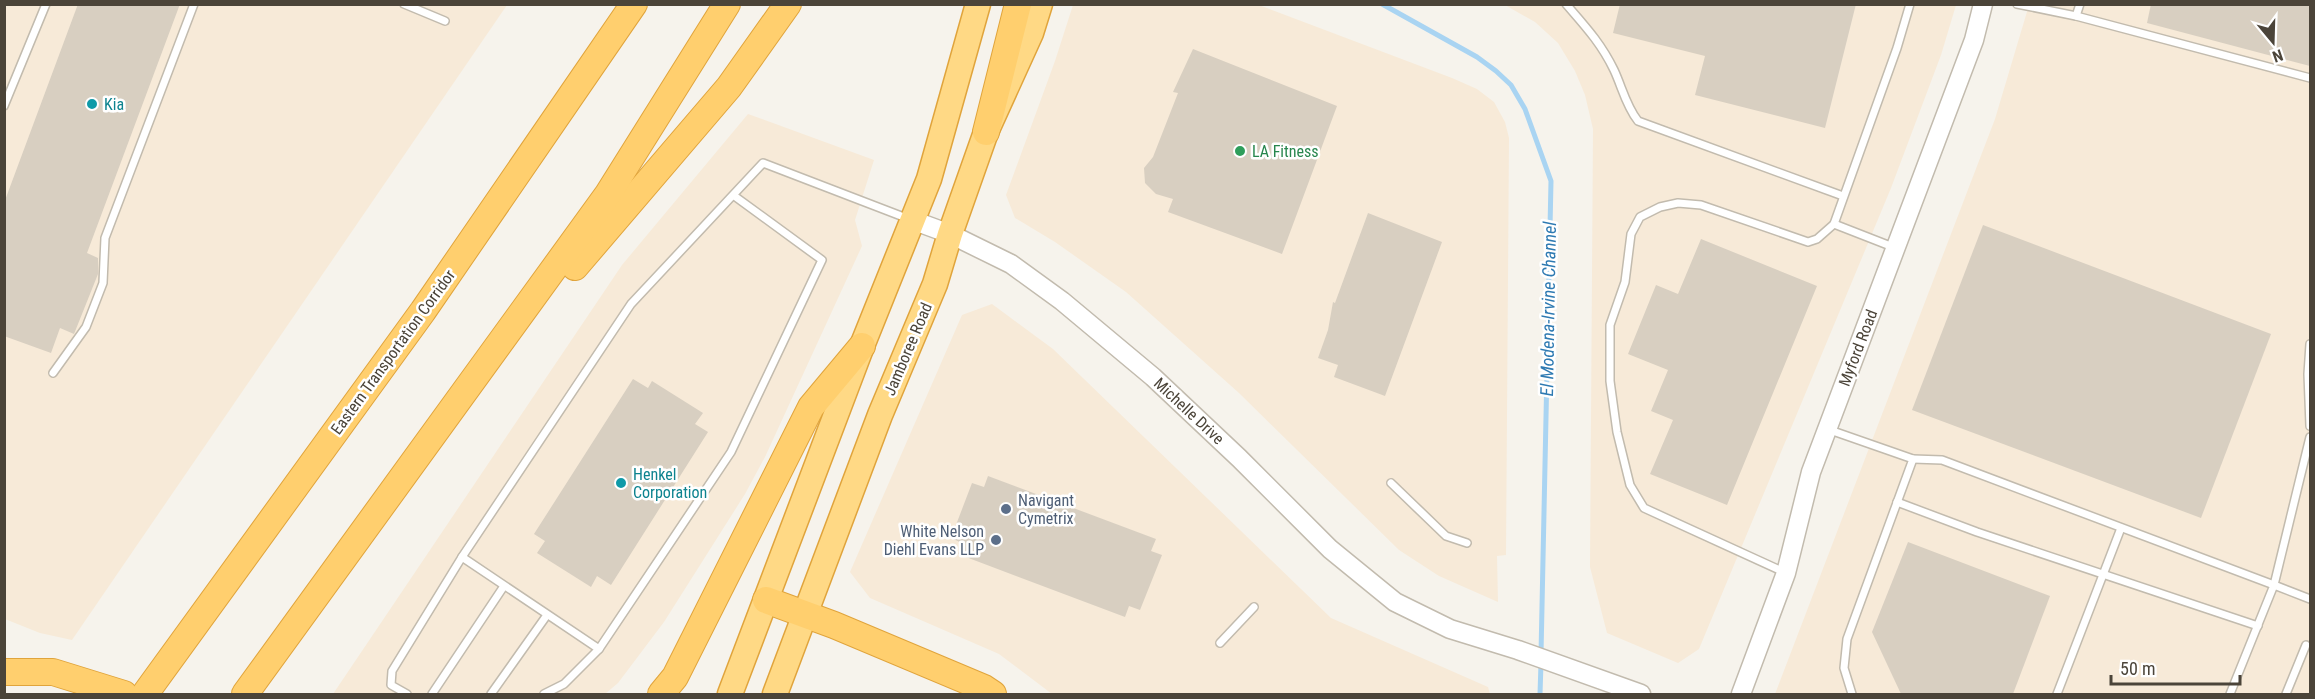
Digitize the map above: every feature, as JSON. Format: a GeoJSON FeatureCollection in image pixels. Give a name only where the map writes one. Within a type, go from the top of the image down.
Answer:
{"type":"FeatureCollection","features":[{"type":"Feature","properties":{"kind":"highway"},"geometry":{"type":"LineString","coordinates":[[605,49],[627,4]]}},
{"type":"Feature","properties":{"kind":"highway","name":"Eastern Transportation Corridor"},"geometry":{"type":"LineString","coordinates":[[145,694],[423,311],[634,4]]}},
{"type":"Feature","properties":{"kind":"highway"},"geometry":{"type":"LineString","coordinates":[[245,694],[608,194],[727,4]]}},
{"type":"Feature","properties":{"kind":"highway"},"geometry":{"type":"LineString","coordinates":[[512,327],[574,267],[729,87],[788,4]]}},
{"type":"Feature","properties":{"kind":"highway"},"geometry":{"type":"LineString","coordinates":[[730,694],[862,346],[929,179],[978,4]]}},
{"type":"Feature","properties":{"kind":"highway"},"geometry":{"type":"LineString","coordinates":[[986,132],[1018,4]]}},
{"type":"Feature","properties":{"kind":"highway","name":"Jamboree Road"},"geometry":{"type":"LineString","coordinates":[[776,694],[880,415],[935,284],[986,132],[1031,33],[1040,4]]}},
{"type":"Feature","properties":{"kind":"highway"},"geometry":{"type":"LineString","coordinates":[[660,694],[675,677],[811,407],[862,346]]}},
{"type":"Feature","properties":{"kind":"highway"},"geometry":{"type":"LineString","coordinates":[[765,600],[805,614],[984,688],[993,694]]}},
{"type":"Feature","properties":{"kind":"highway"},"geometry":{"type":"LineString","coordinates":[[4,672],[53,672],[124,694]]}},
{"type":"Feature","properties":{"kind":"street","name":"Myford Road"},"geometry":{"type":"LineString","coordinates":[[1741,694],[1786,573],[1811,472],[1974,40],[1983,4]]}},
{"type":"Feature","properties":{"kind":"street","name":"Michelle Drive"},"geometry":{"type":"LineString","coordinates":[[912,220],[950,234],[1011,264],[1062,301],[1153,377],[1239,458],[1330,549],[1395,602],[1450,629],[1518,650],[1641,694]]}},
{"type":"Feature","properties":{"kind":"lane"},"geometry":{"type":"LineString","coordinates":[[4,106],[46,4]]}},
{"type":"Feature","properties":{"kind":"lane"},"geometry":{"type":"LineString","coordinates":[[53,373],[86,327],[103,283],[105,238],[194,4]]}},
{"type":"Feature","properties":{"kind":"lane"},"geometry":{"type":"LineString","coordinates":[[404,4],[445,21]]}},
{"type":"Feature","properties":{"kind":"lane"},"geometry":{"type":"LineString","coordinates":[[1566,4],[1597,39],[1614,71],[1630,111],[1638,121],[1843,196]]}},
{"type":"Feature","properties":{"kind":"lane"},"geometry":{"type":"LineString","coordinates":[[1786,573],[1644,508],[1630,485],[1617,432],[1610,381],[1610,325],[1625,282],[1631,234],[1640,217],[1660,207],[1678,203],[1701,205],[1808,242],[1817,239],[1834,224],[1897,48],[1910,4]]}},
{"type":"Feature","properties":{"kind":"lane"},"geometry":{"type":"LineString","coordinates":[[2017,4],[2076,16],[2310,78]]}},
{"type":"Feature","properties":{"kind":"lane"},"geometry":{"type":"LineString","coordinates":[[2076,16],[2080,4]]}},
{"type":"Feature","properties":{"kind":"lane","name":"Michelle Drive"},"geometry":{"type":"LineString","coordinates":[[732,195],[763,163],[912,220]]}},
{"type":"Feature","properties":{"kind":"lane"},"geometry":{"type":"LineString","coordinates":[[407,694],[391,685],[392,671],[462,558],[631,303],[732,195],[822,260],[731,452],[599,649],[564,684],[544,694]]}},
{"type":"Feature","properties":{"kind":"lane"},"geometry":{"type":"LineString","coordinates":[[1834,224],[1896,248]]}},
{"type":"Feature","properties":{"kind":"lane"},"geometry":{"type":"LineString","coordinates":[[2310,344],[2308,374],[2310,426]]}},
{"type":"Feature","properties":{"kind":"lane"},"geometry":{"type":"LineString","coordinates":[[1827,429],[1913,459],[1942,460],[2310,599]]}},
{"type":"Feature","properties":{"kind":"lane"},"geometry":{"type":"LineString","coordinates":[[2230,694],[2274,585],[2310,437]]}},
{"type":"Feature","properties":{"kind":"lane"},"geometry":{"type":"LineString","coordinates":[[1852,694],[1844,668],[1847,639],[1913,459]]}},
{"type":"Feature","properties":{"kind":"lane"},"geometry":{"type":"LineString","coordinates":[[1391,483],[1446,536],[1467,543]]}},
{"type":"Feature","properties":{"kind":"lane"},"geometry":{"type":"LineString","coordinates":[[1897,502],[1977,532],[2258,626]]}},
{"type":"Feature","properties":{"kind":"lane"},"geometry":{"type":"LineString","coordinates":[[2057,694],[2121,528]]}},
{"type":"Feature","properties":{"kind":"lane"},"geometry":{"type":"LineString","coordinates":[[462,558],[599,649]]}},
{"type":"Feature","properties":{"kind":"lane"},"geometry":{"type":"LineString","coordinates":[[432,694],[504,586]]}},
{"type":"Feature","properties":{"kind":"lane"},"geometry":{"type":"LineString","coordinates":[[1220,643],[1254,607]]}},
{"type":"Feature","properties":{"kind":"lane"},"geometry":{"type":"LineString","coordinates":[[491,694],[548,615]]}},
{"type":"Feature","properties":{"kind":"lane"},"geometry":{"type":"LineString","coordinates":[[2286,694],[2306,645]]}},
{"type":"Feature","properties":{"kind":"shaded area"},"geometry":{"type":"Polygon","coordinates":[[[4,5],[507,5],[72,640],[40,633],[5,619],[4,5]]]}},
{"type":"Feature","properties":{"kind":"shaded area"},"geometry":{"type":"Polygon","coordinates":[[[1073,5],[1259,5],[1452,78],[1477,89],[1494,102],[1505,122],[1509,138],[1506,555],[1497,556],[1498,602],[1439,576],[1399,550],[1239,393],[1126,292],[1055,242],[1015,218],[1006,195],[1073,5]]]}},
{"type":"Feature","properties":{"kind":"shaded area"},"geometry":{"type":"Polygon","coordinates":[[[1505,5],[1956,5],[1941,55],[1891,188],[1699,649],[1678,663],[1607,633],[1590,567],[1593,129],[1585,95],[1575,71],[1558,43],[1535,22],[1505,5]]]}},
{"type":"Feature","properties":{"kind":"shaded area"},"geometry":{"type":"Polygon","coordinates":[[[2029,5],[2310,5],[2310,694],[1775,694],[1995,119],[2029,5]]]}},
{"type":"Feature","properties":{"kind":"shaded area"},"geometry":{"type":"Polygon","coordinates":[[[748,114],[874,160],[855,220],[862,246],[765,457],[745,494],[664,622],[618,683],[605,694],[333,694],[622,265],[748,114]]]}},
{"type":"Feature","properties":{"kind":"shaded area"},"geometry":{"type":"Polygon","coordinates":[[[992,304],[1053,349],[1331,618],[1488,687],[1490,694],[1052,694],[999,654],[870,598],[850,572],[962,315],[992,304]]]}},
{"type":"Feature","properties":{"kind":"building","name":"Kia"},"geometry":{"type":"Polygon","coordinates":[[[78,4],[180,4],[87,253],[98,258],[98,274],[74,334],[60,328],[51,353],[4,336],[4,203],[78,4]]]}},
{"type":"Feature","properties":{"kind":"building"},"geometry":{"type":"Polygon","coordinates":[[[1620,4],[1856,4],[1825,128],[1695,95],[1705,56],[1613,33],[1620,4]]]}},
{"type":"Feature","properties":{"kind":"building"},"geometry":{"type":"Polygon","coordinates":[[[2151,4],[2310,4],[2310,66],[2147,23],[2151,4]]]}},
{"type":"Feature","properties":{"kind":"building","name":"LA Fitness"},"geometry":{"type":"Polygon","coordinates":[[[1193,49],[1337,106],[1282,254],[1168,212],[1173,199],[1156,194],[1145,183],[1144,168],[1153,157],[1178,93],[1173,92],[1193,49]]]}},
{"type":"Feature","properties":{"kind":"building"},"geometry":{"type":"Polygon","coordinates":[[[1368,213],[1442,242],[1385,396],[1334,377],[1338,365],[1318,358],[1328,330],[1333,302],[1335,303],[1368,213]]]}},
{"type":"Feature","properties":{"kind":"building"},"geometry":{"type":"Polygon","coordinates":[[[1983,225],[2271,334],[2201,518],[1912,410],[1983,225]]]}},
{"type":"Feature","properties":{"kind":"building"},"geometry":{"type":"Polygon","coordinates":[[[1701,239],[1817,286],[1727,505],[1650,474],[1673,420],[1651,411],[1668,370],[1628,354],[1656,285],[1678,294],[1701,239]]]}},
{"type":"Feature","properties":{"kind":"building","name":"Henkel Corporation"},"geometry":{"type":"Polygon","coordinates":[[[633,379],[648,388],[652,381],[703,413],[695,424],[708,432],[611,585],[597,576],[591,587],[537,553],[545,541],[534,534],[633,379]]]}},
{"type":"Feature","properties":{"kind":"building"},"geometry":{"type":"Polygon","coordinates":[[[988,476],[1156,539],[1151,551],[1162,555],[1140,610],[1129,606],[1125,617],[958,554],[962,543],[951,538],[972,483],[984,487],[988,476]]]}},
{"type":"Feature","properties":{"kind":"building"},"geometry":{"type":"Polygon","coordinates":[[[1908,542],[2050,596],[2013,694],[1901,694],[1872,632],[1908,542]]]}},
{"type":"Feature","properties":{"kind":"waterway","name":"El Modena-Irvine Channel"},"geometry":{"type":"LineString","coordinates":[[1382,4],[1477,57],[1511,85],[1525,109],[1551,181],[1541,654]]}},
{"type":"Feature","properties":{"kind":"waterway","name":"El Modena-Irvine Channel"},"geometry":{"type":"LineString","coordinates":[[1540,694],[1541,663]]}},
{"type":"Feature","properties":{"kind":"place","name":"Kia"},"geometry":{"type":"Point","coordinates":[92,104]}},
{"type":"Feature","properties":{"kind":"place","name":"LA Fitness"},"geometry":{"type":"Point","coordinates":[1240,151]}},
{"type":"Feature","properties":{"kind":"place","name":"Henkel Corporation"},"geometry":{"type":"Point","coordinates":[621,483]}},
{"type":"Feature","properties":{"kind":"place","name":"Navigant Cymetrix"},"geometry":{"type":"Point","coordinates":[1006,509]}},
{"type":"Feature","properties":{"kind":"place","name":"White Nelson Diehl Evans LLP"},"geometry":{"type":"Point","coordinates":[996,540]}}]}
